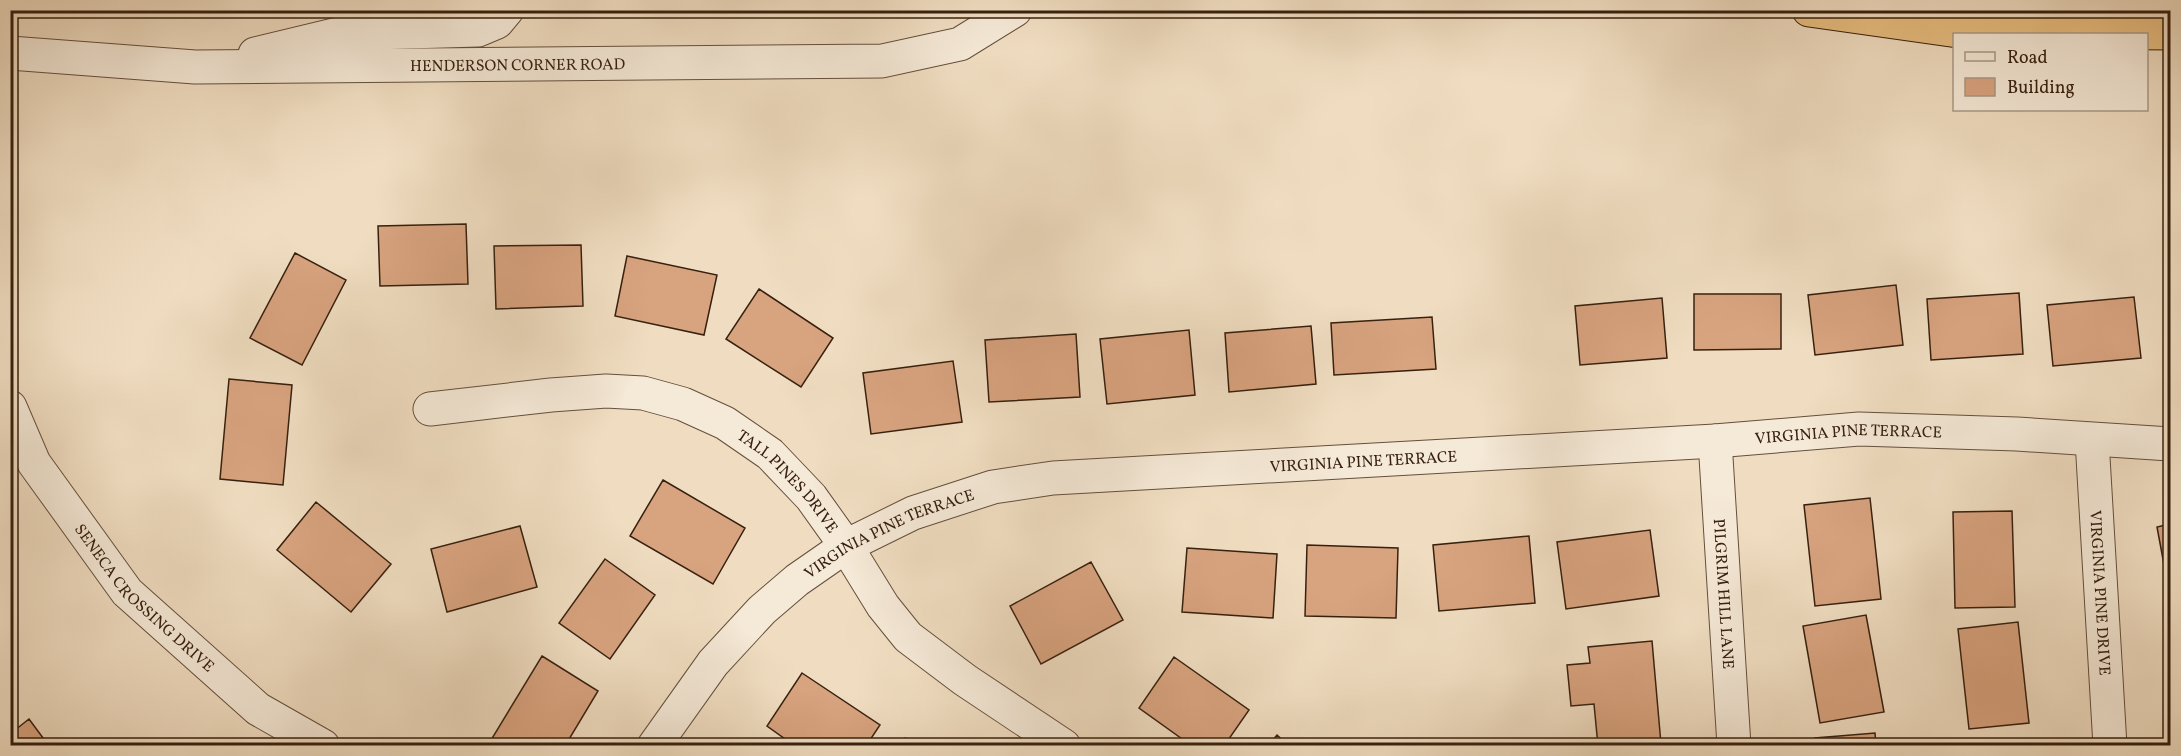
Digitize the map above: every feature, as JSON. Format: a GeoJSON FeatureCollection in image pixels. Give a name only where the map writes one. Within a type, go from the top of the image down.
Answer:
{"type":"FeatureCollection","features":[{"type":"Feature","properties":{"kind":"highway"},"geometry":{"type":"LineString","coordinates":[[1809,10],[1958,31],[2170,33]]}},
{"type":"Feature","properties":{"kind":"street"},"geometry":{"type":"LineString","coordinates":[[195,68],[339,34],[478,30],[497,22],[507,10]]}},
{"type":"Feature","properties":{"kind":"street","name":"HENDERSON CORNER ROAD"},"geometry":{"type":"LineString","coordinates":[[10,53],[195,68],[882,61],[960,44],[1015,10]]}},
{"type":"Feature","properties":{"kind":"street","name":"TALL PINES DRIVE"},"geometry":{"type":"LineString","coordinates":[[430,409],[606,391],[643,393],[683,404],[724,423],[770,454],[811,496],[846,546],[883,606],[908,637],[965,680],[1064,746]]}},
{"type":"Feature","properties":{"kind":"street","name":"SENECA CROSSING DRIVE"},"geometry":{"type":"LineString","coordinates":[[10,407],[34,463],[127,592],[258,709],[323,746]]}},
{"type":"Feature","properties":{"kind":"street","name":"VIRGINIA PINE TERRACE"},"geometry":{"type":"LineString","coordinates":[[654,746],[713,663],[762,610],[797,580],[846,546],[913,513],[993,487],[1053,478],[1715,441],[1859,429],[2017,434],[2170,444]]}},
{"type":"Feature","properties":{"kind":"street","name":"VIRGINIA PINE DRIVE"},"geometry":{"type":"LineString","coordinates":[[2092,440],[2110,746]]}},
{"type":"Feature","properties":{"kind":"street","name":"PILGRIM HILL LANE"},"geometry":{"type":"LineString","coordinates":[[1715,441],[1734,746]]}},
{"type":"Feature","properties":{"kind":"building"},"geometry":{"type":"Polygon","coordinates":[[[466,224],[468,284],[380,286],[378,226],[466,224]]]}},
{"type":"Feature","properties":{"kind":"building"},"geometry":{"type":"Polygon","coordinates":[[[581,245],[583,306],[496,309],[494,246],[581,245]]]}},
{"type":"Feature","properties":{"kind":"building"},"geometry":{"type":"Polygon","coordinates":[[[295,253],[346,280],[302,365],[250,338],[295,253]]]}},
{"type":"Feature","properties":{"kind":"building"},"geometry":{"type":"Polygon","coordinates":[[[627,256],[717,275],[704,335],[615,316],[627,256]]]}},
{"type":"Feature","properties":{"kind":"building"},"geometry":{"type":"Polygon","coordinates":[[[1896,285],[1903,345],[1815,355],[1808,295],[1896,285]]]}},
{"type":"Feature","properties":{"kind":"building"},"geometry":{"type":"Polygon","coordinates":[[[759,289],[833,338],[801,387],[726,339],[759,289]]]}},
{"type":"Feature","properties":{"kind":"building"},"geometry":{"type":"Polygon","coordinates":[[[2019,293],[2023,354],[1931,360],[1927,299],[2019,293]]]}},
{"type":"Feature","properties":{"kind":"building"},"geometry":{"type":"Polygon","coordinates":[[[1694,294],[1781,294],[1781,349],[1694,350],[1694,294]]]}},
{"type":"Feature","properties":{"kind":"building"},"geometry":{"type":"Polygon","coordinates":[[[2134,297],[2141,358],[2053,366],[2047,305],[2134,297]]]}},
{"type":"Feature","properties":{"kind":"building"},"geometry":{"type":"Polygon","coordinates":[[[1662,298],[1667,358],[1580,365],[1575,306],[1662,298]]]}},
{"type":"Feature","properties":{"kind":"building"},"geometry":{"type":"Polygon","coordinates":[[[2164,307],[2170,307],[2170,369],[2169,369],[2164,307]]]}},
{"type":"Feature","properties":{"kind":"building"},"geometry":{"type":"Polygon","coordinates":[[[1432,317],[1436,369],[1334,375],[1331,323],[1432,317]]]}},
{"type":"Feature","properties":{"kind":"building"},"geometry":{"type":"Polygon","coordinates":[[[1311,326],[1316,384],[1229,392],[1225,333],[1311,326]]]}},
{"type":"Feature","properties":{"kind":"building"},"geometry":{"type":"Polygon","coordinates":[[[1189,330],[1195,395],[1107,404],[1100,339],[1189,330]]]}},
{"type":"Feature","properties":{"kind":"building"},"geometry":{"type":"Polygon","coordinates":[[[1076,334],[1080,397],[989,402],[985,340],[1076,334]]]}},
{"type":"Feature","properties":{"kind":"building"},"geometry":{"type":"Polygon","coordinates":[[[953,361],[962,422],[871,434],[863,373],[953,361]]]}},
{"type":"Feature","properties":{"kind":"building"},"geometry":{"type":"Polygon","coordinates":[[[229,379],[292,385],[283,485],[220,479],[229,379]]]}},
{"type":"Feature","properties":{"kind":"building"},"geometry":{"type":"Polygon","coordinates":[[[663,480],[745,528],[713,584],[630,536],[663,480]]]}},
{"type":"Feature","properties":{"kind":"building"},"geometry":{"type":"Polygon","coordinates":[[[1870,498],[1881,599],[1815,606],[1804,505],[1870,498]]]}},
{"type":"Feature","properties":{"kind":"building"},"geometry":{"type":"Polygon","coordinates":[[[316,502],[391,564],[351,612],[277,550],[316,502]]]}},
{"type":"Feature","properties":{"kind":"building"},"geometry":{"type":"Polygon","coordinates":[[[2012,511],[2015,607],[1955,608],[1953,512],[2012,511]]]}},
{"type":"Feature","properties":{"kind":"building"},"geometry":{"type":"Polygon","coordinates":[[[2170,524],[2170,597],[2157,527],[2170,524]]]}},
{"type":"Feature","properties":{"kind":"building"},"geometry":{"type":"Polygon","coordinates":[[[520,526],[537,587],[447,612],[431,549],[520,526]]]}},
{"type":"Feature","properties":{"kind":"building"},"geometry":{"type":"Polygon","coordinates":[[[1650,530],[1659,596],[1566,609],[1557,542],[1650,530]]]}},
{"type":"Feature","properties":{"kind":"building"},"geometry":{"type":"Polygon","coordinates":[[[1529,536],[1535,603],[1439,611],[1433,545],[1529,536]]]}},
{"type":"Feature","properties":{"kind":"building"},"geometry":{"type":"Polygon","coordinates":[[[1307,545],[1398,548],[1396,618],[1305,616],[1307,545]]]}},
{"type":"Feature","properties":{"kind":"building"},"geometry":{"type":"Polygon","coordinates":[[[1187,548],[1277,554],[1273,618],[1182,612],[1187,548]]]}},
{"type":"Feature","properties":{"kind":"building"},"geometry":{"type":"Polygon","coordinates":[[[605,559],[655,595],[610,659],[559,623],[605,559]]]}},
{"type":"Feature","properties":{"kind":"building"},"geometry":{"type":"Polygon","coordinates":[[[1091,562],[1123,620],[1041,664],[1010,606],[1091,562]]]}},
{"type":"Feature","properties":{"kind":"building"},"geometry":{"type":"Polygon","coordinates":[[[1866,615],[1884,712],[1820,723],[1803,626],[1866,615]]]}},
{"type":"Feature","properties":{"kind":"building"},"geometry":{"type":"Polygon","coordinates":[[[2018,622],[2029,723],[1969,729],[1958,629],[2018,622]]]}},
{"type":"Feature","properties":{"kind":"building"},"geometry":{"type":"Polygon","coordinates":[[[1652,641],[1661,744],[1598,746],[1594,704],[1571,706],[1567,665],[1590,663],[1588,647],[1652,641]]]}},
{"type":"Feature","properties":{"kind":"building"},"geometry":{"type":"Polygon","coordinates":[[[542,656],[598,691],[565,746],[499,746],[491,740],[542,656]]]}},
{"type":"Feature","properties":{"kind":"building"},"geometry":{"type":"Polygon","coordinates":[[[1174,657],[1249,710],[1224,746],[1192,746],[1139,708],[1174,657]]]}},
{"type":"Feature","properties":{"kind":"building"},"geometry":{"type":"Polygon","coordinates":[[[802,673],[880,725],[866,746],[795,746],[767,726],[802,673]]]}},
{"type":"Feature","properties":{"kind":"building"},"geometry":{"type":"Polygon","coordinates":[[[29,719],[49,746],[10,746],[10,734],[29,719]]]}},
{"type":"Feature","properties":{"kind":"building"},"geometry":{"type":"Polygon","coordinates":[[[1875,733],[1876,746],[1815,746],[1815,738],[1875,733]]]}},
{"type":"Feature","properties":{"kind":"building"},"geometry":{"type":"Polygon","coordinates":[[[1277,735],[1289,746],[1268,746],[1277,735]]]}},
{"type":"Feature","properties":{"kind":"building"},"geometry":{"type":"Polygon","coordinates":[[[905,738],[914,746],[899,746],[905,738]]]}},
{"type":"Feature","properties":{"kind":"building"},"geometry":{"type":"Polygon","coordinates":[[[2024,742],[2024,746],[1966,745],[2024,742]]]}}]}
